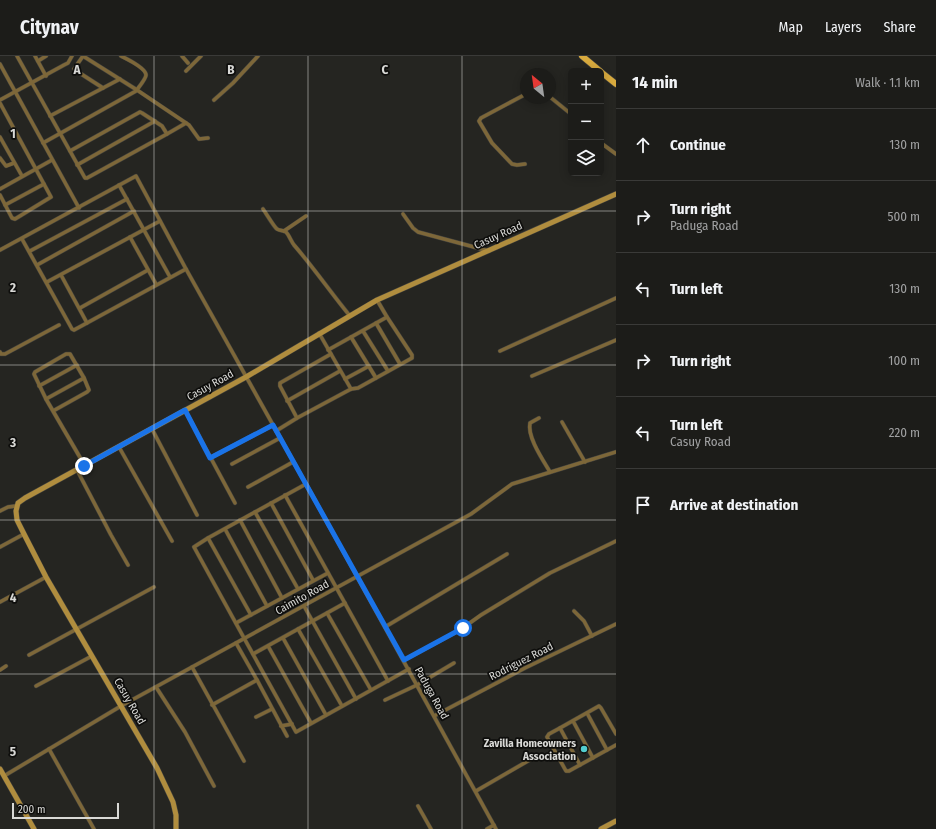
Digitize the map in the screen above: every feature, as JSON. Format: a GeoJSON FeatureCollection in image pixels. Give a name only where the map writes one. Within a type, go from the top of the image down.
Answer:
{"type":"FeatureCollection","features":[{"type":"Feature","properties":{"kind":"main road"},"geometry":{"type":"LineString","coordinates":[[582,56],[597,68]]}},
{"type":"Feature","properties":{"kind":"main road"},"geometry":{"type":"LineString","coordinates":[[604,74],[616,84]]}},
{"type":"Feature","properties":{"kind":"street"},"geometry":{"type":"LineString","coordinates":[[17,56],[70,150],[84,178],[87,178],[186,122]]}},
{"type":"Feature","properties":{"kind":"street"},"geometry":{"type":"LineString","coordinates":[[35,56],[46,76]]}},
{"type":"Feature","properties":{"kind":"street"},"geometry":{"type":"LineString","coordinates":[[38,61],[46,56]]}},
{"type":"Feature","properties":{"kind":"street"},"geometry":{"type":"LineString","coordinates":[[0,195],[12,218],[16,218],[51,198],[0,102],[66,64],[72,56]]}},
{"type":"Feature","properties":{"kind":"street"},"geometry":{"type":"LineString","coordinates":[[103,88],[74,70],[83,56],[186,122],[190,125],[199,139],[208,138]]}},
{"type":"Feature","properties":{"kind":"street"},"geometry":{"type":"LineString","coordinates":[[43,143],[133,94],[137,90],[146,77],[146,73],[141,68],[121,56]]}},
{"type":"Feature","properties":{"kind":"street"},"geometry":{"type":"LineString","coordinates":[[182,56],[188,63]]}},
{"type":"Feature","properties":{"kind":"street"},"geometry":{"type":"LineString","coordinates":[[186,71],[201,56]]}},
{"type":"Feature","properties":{"kind":"street"},"geometry":{"type":"LineString","coordinates":[[214,100],[233,83],[258,56]]}},
{"type":"Feature","properties":{"kind":"street"},"geometry":{"type":"LineString","coordinates":[[0,64],[79,208]]}},
{"type":"Feature","properties":{"kind":"street"},"geometry":{"type":"LineString","coordinates":[[50,116],[120,79]]}},
{"type":"Feature","properties":{"kind":"street"},"geometry":{"type":"LineString","coordinates":[[520,97],[481,118],[479,121],[492,143],[512,164],[517,166],[525,164]]}},
{"type":"Feature","properties":{"kind":"street"},"geometry":{"type":"LineString","coordinates":[[556,103],[568,112]]}},
{"type":"Feature","properties":{"kind":"street"},"geometry":{"type":"LineString","coordinates":[[70,150],[139,112],[162,126],[167,134]]}},
{"type":"Feature","properties":{"kind":"street"},"geometry":{"type":"LineString","coordinates":[[77,165],[155,121]]}},
{"type":"Feature","properties":{"kind":"street"},"geometry":{"type":"LineString","coordinates":[[0,137],[22,176]]}},
{"type":"Feature","properties":{"kind":"street"},"geometry":{"type":"LineString","coordinates":[[604,145],[616,154]]}},
{"type":"Feature","properties":{"kind":"street"},"geometry":{"type":"LineString","coordinates":[[0,158],[6,166],[14,163]]}},
{"type":"Feature","properties":{"kind":"street"},"geometry":{"type":"LineString","coordinates":[[0,189],[52,160]]}},
{"type":"Feature","properties":{"kind":"street","name":"Paduga Road"},"geometry":{"type":"LineString","coordinates":[[119,185],[136,176],[496,829]]}},
{"type":"Feature","properties":{"kind":"street"},"geometry":{"type":"LineString","coordinates":[[5,205],[44,184]]}},
{"type":"Feature","properties":{"kind":"street"},"geometry":{"type":"LineString","coordinates":[[0,250],[119,185],[170,277]]}},
{"type":"Feature","properties":{"kind":"street","name":"Casuy Road"},"geometry":{"type":"LineString","coordinates":[[176,829],[176,815],[173,802],[157,768],[46,577],[17,517],[16,506],[18,503],[246,376],[377,300],[616,194]]}},
{"type":"Feature","properties":{"kind":"street"},"geometry":{"type":"LineString","coordinates":[[30,251],[127,198]]}},
{"type":"Feature","properties":{"kind":"street"},"geometry":{"type":"LineString","coordinates":[[263,209],[276,228],[287,234],[292,243],[350,316]]}},
{"type":"Feature","properties":{"kind":"street"},"geometry":{"type":"LineString","coordinates":[[37,265],[134,211]]}},
{"type":"Feature","properties":{"kind":"street"},"geometry":{"type":"LineString","coordinates":[[402,214],[418,232],[489,251]]}},
{"type":"Feature","properties":{"kind":"street"},"geometry":{"type":"LineString","coordinates":[[284,231],[306,216]]}},
{"type":"Feature","properties":{"kind":"street"},"geometry":{"type":"LineString","coordinates":[[47,282],[160,221]]}},
{"type":"Feature","properties":{"kind":"street"},"geometry":{"type":"LineString","coordinates":[[130,237],[156,284]]}},
{"type":"Feature","properties":{"kind":"street"},"geometry":{"type":"LineString","coordinates":[[22,239],[73,329],[186,268]]}},
{"type":"Feature","properties":{"kind":"street"},"geometry":{"type":"LineString","coordinates":[[80,308],[148,270]]}},
{"type":"Feature","properties":{"kind":"street"},"geometry":{"type":"LineString","coordinates":[[61,274],[87,322]]}},
{"type":"Feature","properties":{"kind":"street"},"geometry":{"type":"LineString","coordinates":[[500,352],[616,298]]}},
{"type":"Feature","properties":{"kind":"street"},"geometry":{"type":"LineString","coordinates":[[276,431],[351,389],[356,389],[412,358],[413,356],[377,300]]}},
{"type":"Feature","properties":{"kind":"street"},"geometry":{"type":"LineString","coordinates":[[328,350],[387,317]]}},
{"type":"Feature","properties":{"kind":"street"},"geometry":{"type":"LineString","coordinates":[[376,323],[400,364]]}},
{"type":"Feature","properties":{"kind":"street"},"geometry":{"type":"LineString","coordinates":[[0,352],[5,354],[59,325]]}},
{"type":"Feature","properties":{"kind":"street"},"geometry":{"type":"LineString","coordinates":[[363,330],[388,371]]}},
{"type":"Feature","properties":{"kind":"street"},"geometry":{"type":"LineString","coordinates":[[319,334],[351,389]]}},
{"type":"Feature","properties":{"kind":"street"},"geometry":{"type":"LineString","coordinates":[[351,338],[376,378]]}},
{"type":"Feature","properties":{"kind":"street"},"geometry":{"type":"LineString","coordinates":[[532,376],[616,340]]}},
{"type":"Feature","properties":{"kind":"street"},"geometry":{"type":"LineString","coordinates":[[53,411],[88,392],[89,389],[70,354],[66,354],[34,373],[34,376],[46,399],[84,466]]}},
{"type":"Feature","properties":{"kind":"street"},"geometry":{"type":"LineString","coordinates":[[297,418],[287,401],[280,383],[331,354]]}},
{"type":"Feature","properties":{"kind":"street"},"geometry":{"type":"LineString","coordinates":[[39,386],[76,365]]}},
{"type":"Feature","properties":{"kind":"street"},"geometry":{"type":"LineString","coordinates":[[345,379],[369,366]]}},
{"type":"Feature","properties":{"kind":"street"},"geometry":{"type":"LineString","coordinates":[[287,401],[340,371]]}},
{"type":"Feature","properties":{"kind":"street"},"geometry":{"type":"LineString","coordinates":[[46,399],[84,378]]}},
{"type":"Feature","properties":{"kind":"street"},"geometry":{"type":"LineString","coordinates":[[185,410],[235,502]]}},
{"type":"Feature","properties":{"kind":"street"},"geometry":{"type":"LineString","coordinates":[[538,418],[530,423],[529,426],[531,436],[550,472]]}},
{"type":"Feature","properties":{"kind":"street"},"geometry":{"type":"LineString","coordinates":[[562,422],[585,462]]}},
{"type":"Feature","properties":{"kind":"street"},"geometry":{"type":"LineString","coordinates":[[210,458],[273,425]]}},
{"type":"Feature","properties":{"kind":"street"},"geometry":{"type":"LineString","coordinates":[[152,429],[197,515]]}},
{"type":"Feature","properties":{"kind":"street"},"geometry":{"type":"LineString","coordinates":[[232,464],[280,438]]}},
{"type":"Feature","properties":{"kind":"street"},"geometry":{"type":"LineString","coordinates":[[119,447],[172,541]]}},
{"type":"Feature","properties":{"kind":"street","name":"Caimito Road"},"geometry":{"type":"LineString","coordinates":[[4,776],[121,706],[471,514],[516,482],[616,452]]}},
{"type":"Feature","properties":{"kind":"street"},"geometry":{"type":"LineString","coordinates":[[248,487],[293,462]]}},
{"type":"Feature","properties":{"kind":"street"},"geometry":{"type":"LineString","coordinates":[[77,470],[110,535],[128,565]]}},
{"type":"Feature","properties":{"kind":"street"},"geometry":{"type":"LineString","coordinates":[[306,484],[208,538],[196,545],[194,548],[296,732],[409,669]]}},
{"type":"Feature","properties":{"kind":"street"},"geometry":{"type":"LineString","coordinates":[[285,495],[388,681]]}},
{"type":"Feature","properties":{"kind":"street"},"geometry":{"type":"LineString","coordinates":[[271,503],[313,580]]}},
{"type":"Feature","properties":{"kind":"street"},"geometry":{"type":"LineString","coordinates":[[0,511],[8,507],[16,506]]}},
{"type":"Feature","properties":{"kind":"street"},"geometry":{"type":"LineString","coordinates":[[255,512],[298,589]]}},
{"type":"Feature","properties":{"kind":"street"},"geometry":{"type":"LineString","coordinates":[[240,520],[282,598]]}},
{"type":"Feature","properties":{"kind":"street"},"geometry":{"type":"LineString","coordinates":[[225,529],[267,606]]}},
{"type":"Feature","properties":{"kind":"street"},"geometry":{"type":"LineString","coordinates":[[0,547],[24,534]]}},
{"type":"Feature","properties":{"kind":"street"},"geometry":{"type":"LineString","coordinates":[[208,538],[251,615]]}},
{"type":"Feature","properties":{"kind":"street"},"geometry":{"type":"LineString","coordinates":[[404,660],[460,630],[481,615],[550,573],[616,541]]}},
{"type":"Feature","properties":{"kind":"street"},"geometry":{"type":"LineString","coordinates":[[385,627],[507,554]]}},
{"type":"Feature","properties":{"kind":"street"},"geometry":{"type":"LineString","coordinates":[[236,623],[328,573]]}},
{"type":"Feature","properties":{"kind":"street"},"geometry":{"type":"LineString","coordinates":[[0,602],[46,577]]}},
{"type":"Feature","properties":{"kind":"street"},"geometry":{"type":"LineString","coordinates":[[29,655],[154,587]]}},
{"type":"Feature","properties":{"kind":"street"},"geometry":{"type":"LineString","coordinates":[[253,654],[345,603]]}},
{"type":"Feature","properties":{"kind":"street"},"geometry":{"type":"LineString","coordinates":[[304,606],[356,699]]}},
{"type":"Feature","properties":{"kind":"street"},"geometry":{"type":"LineString","coordinates":[[574,611],[584,621],[592,636]]}},
{"type":"Feature","properties":{"kind":"street"},"geometry":{"type":"LineString","coordinates":[[327,613],[371,690]]}},
{"type":"Feature","properties":{"kind":"street","name":"Rodriguez Road"},"geometry":{"type":"LineString","coordinates":[[434,716],[525,668],[616,624]]}},
{"type":"Feature","properties":{"kind":"street"},"geometry":{"type":"LineString","coordinates":[[298,629],[342,706]]}},
{"type":"Feature","properties":{"kind":"street"},"geometry":{"type":"LineString","coordinates":[[283,638],[326,715]]}},
{"type":"Feature","properties":{"kind":"street"},"geometry":{"type":"LineString","coordinates":[[236,643],[287,736]]}},
{"type":"Feature","properties":{"kind":"street"},"geometry":{"type":"LineString","coordinates":[[268,646],[311,723]]}},
{"type":"Feature","properties":{"kind":"street"},"geometry":{"type":"LineString","coordinates":[[36,686],[92,656]]}},
{"type":"Feature","properties":{"kind":"street"},"geometry":{"type":"LineString","coordinates":[[385,700],[417,685],[454,663]]}},
{"type":"Feature","properties":{"kind":"street"},"geometry":{"type":"LineString","coordinates":[[0,670],[6,666]]}},
{"type":"Feature","properties":{"kind":"street"},"geometry":{"type":"LineString","coordinates":[[192,667],[244,761]]}},
{"type":"Feature","properties":{"kind":"street"},"geometry":{"type":"LineString","coordinates":[[212,705],[257,680]]}},
{"type":"Feature","properties":{"kind":"street"},"geometry":{"type":"LineString","coordinates":[[156,687],[181,726],[214,786]]}},
{"type":"Feature","properties":{"kind":"street"},"geometry":{"type":"LineString","coordinates":[[616,734],[599,706],[548,735],[548,738],[566,771],[569,771],[616,745]]}},
{"type":"Feature","properties":{"kind":"street"},"geometry":{"type":"LineString","coordinates":[[256,717],[272,709]]}},
{"type":"Feature","properties":{"kind":"street"},"geometry":{"type":"LineString","coordinates":[[587,713],[607,750]]}},
{"type":"Feature","properties":{"kind":"street"},"geometry":{"type":"LineString","coordinates":[[573,721],[593,758]]}},
{"type":"Feature","properties":{"kind":"street"},"geometry":{"type":"LineString","coordinates":[[281,726],[292,724]]}},
{"type":"Feature","properties":{"kind":"street"},"geometry":{"type":"LineString","coordinates":[[560,728],[580,765]]}},
{"type":"Feature","properties":{"kind":"street"},"geometry":{"type":"LineString","coordinates":[[49,749],[94,829]]}},
{"type":"Feature","properties":{"kind":"street"},"geometry":{"type":"LineString","coordinates":[[476,791],[533,758]]}},
{"type":"Feature","properties":{"kind":"street"},"geometry":{"type":"LineString","coordinates":[[0,769],[34,829]]}},
{"type":"Feature","properties":{"kind":"street"},"geometry":{"type":"LineString","coordinates":[[418,806],[430,829]]}},
{"type":"Feature","properties":{"kind":"street"},"geometry":{"type":"LineString","coordinates":[[601,829],[616,820]]}},
{"type":"Feature","properties":{"kind":"street"},"geometry":{"type":"LineString","coordinates":[[487,829],[494,825]]}},
{"type":"Feature","properties":{"kind":"place","name":"Zavilla Homeowners Association"},"geometry":{"type":"Point","coordinates":[584,749]}},
{"type":"Feature","properties":{"kind":"route"},"geometry":{"type":"LineString","coordinates":[[84,466],[185,410],[210,458],[273,425],[404,660],[463,628]]}}]}
